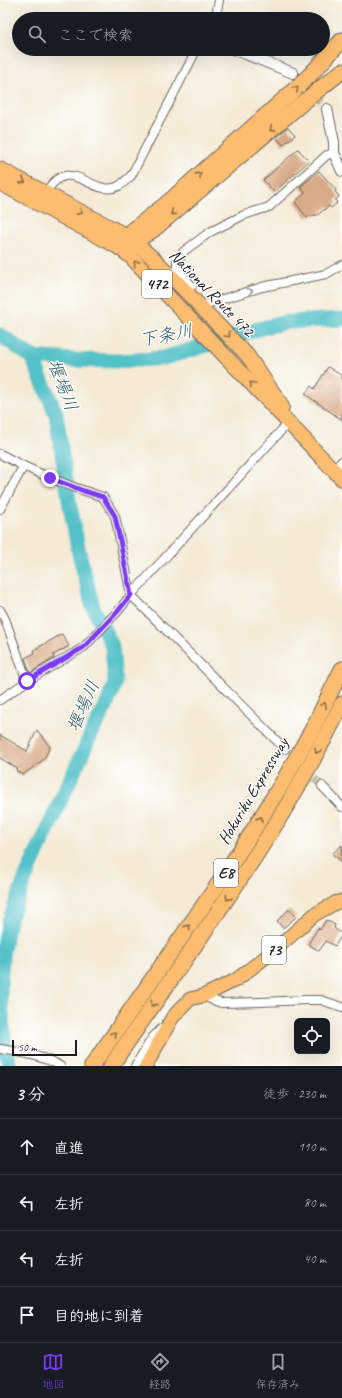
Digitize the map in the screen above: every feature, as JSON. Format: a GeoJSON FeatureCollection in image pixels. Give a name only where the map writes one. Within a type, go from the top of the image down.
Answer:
{"type":"FeatureCollection","features":[{"type":"Feature","properties":{"kind":"highway"},"geometry":{"type":"LineString","coordinates":[[330,53],[342,40]]}},
{"type":"Feature","properties":{"kind":"highway"},"geometry":{"type":"LineString","coordinates":[[127,242],[342,46]]}},
{"type":"Feature","properties":{"kind":"highway"},"geometry":{"type":"LineString","coordinates":[[312,73],[327,56]]}},
{"type":"Feature","properties":{"kind":"highway"},"geometry":{"type":"LineString","coordinates":[[301,104],[342,62]]}},
{"type":"Feature","properties":{"kind":"highway"},"geometry":{"type":"LineString","coordinates":[[127,242],[153,230],[342,71]]}},
{"type":"Feature","properties":{"kind":"highway","name":"National Route 472"},"geometry":{"type":"LineString","coordinates":[[0,169],[43,199]]}},
{"type":"Feature","properties":{"kind":"highway","name":"National Route 472"},"geometry":{"type":"LineString","coordinates":[[0,183],[43,199],[127,242],[153,258],[247,355],[279,401],[289,422]]}},
{"type":"Feature","properties":{"kind":"highway","name":"National Route 472"},"geometry":{"type":"LineString","coordinates":[[127,242],[131,257],[289,422],[339,470]]}},
{"type":"Feature","properties":{"kind":"highway","name":"Hokuriku Expressway"},"geometry":{"type":"LineString","coordinates":[[92,1066],[251,834],[312,730],[342,669]]}},
{"type":"Feature","properties":{"kind":"highway","name":"Hokuriku Expressway"},"geometry":{"type":"LineString","coordinates":[[111,1066],[264,843],[294,792],[342,704]]}},
{"type":"Feature","properties":{"kind":"main road","name":"73"},"geometry":{"type":"LineString","coordinates":[[146,1066],[172,1018],[190,999],[203,996],[236,980],[276,949],[314,915],[336,902],[342,901]]}},
{"type":"Feature","properties":{"kind":"street"},"geometry":{"type":"LineString","coordinates":[[216,12],[219,0]]}},
{"type":"Feature","properties":{"kind":"street"},"geometry":{"type":"LineString","coordinates":[[43,199],[56,180],[66,176],[80,178],[106,188],[118,186],[131,176],[193,56]]}},
{"type":"Feature","properties":{"kind":"street"},"geometry":{"type":"LineString","coordinates":[[250,56],[294,74]]}},
{"type":"Feature","properties":{"kind":"street"},"geometry":{"type":"LineString","coordinates":[[327,109],[334,142],[334,153],[342,171]]}},
{"type":"Feature","properties":{"kind":"street"},"geometry":{"type":"LineString","coordinates":[[186,291],[192,286],[177,268],[177,262],[184,251],[210,232],[244,215],[269,207],[327,155],[334,153]]}},
{"type":"Feature","properties":{"kind":"street"},"geometry":{"type":"LineString","coordinates":[[204,311],[262,287],[326,274],[342,265]]}},
{"type":"Feature","properties":{"kind":"street"},"geometry":{"type":"LineString","coordinates":[[0,700],[27,681],[84,647],[289,422]]}},
{"type":"Feature","properties":{"kind":"street"},"geometry":{"type":"LineString","coordinates":[[0,454],[23,467],[103,497],[115,516],[131,595],[285,749]]}},
{"type":"Feature","properties":{"kind":"street"},"geometry":{"type":"LineString","coordinates":[[0,509],[23,467]]}},
{"type":"Feature","properties":{"kind":"street"},"geometry":{"type":"LineString","coordinates":[[0,610],[5,619],[27,681]]}},
{"type":"Feature","properties":{"kind":"street"},"geometry":{"type":"LineString","coordinates":[[322,786],[342,807]]}},
{"type":"Feature","properties":{"kind":"street"},"geometry":{"type":"LineString","coordinates":[[203,996],[221,1003],[321,1000],[342,1007]]}},
{"type":"Feature","properties":{"kind":"street"},"geometry":{"type":"LineString","coordinates":[[135,1066],[152,1038],[162,1028],[167,1028]]}},
{"type":"Feature","properties":{"kind":"street"},"geometry":{"type":"LineString","coordinates":[[0,1049],[54,1062],[60,1066]]}},
{"type":"Feature","properties":{"kind":"building"},"geometry":{"type":"Polygon","coordinates":[[[288,127],[295,135],[283,145],[276,137],[288,127]]]}},
{"type":"Feature","properties":{"kind":"building"},"geometry":{"type":"Polygon","coordinates":[[[298,149],[309,161],[274,192],[263,180],[298,149]]]}},
{"type":"Feature","properties":{"kind":"building"},"geometry":{"type":"Polygon","coordinates":[[[319,171],[336,190],[335,191],[339,197],[335,200],[337,203],[331,208],[329,206],[316,216],[315,214],[312,217],[310,215],[307,218],[295,202],[305,193],[300,187],[319,171]]]}},
{"type":"Feature","properties":{"kind":"building"},"geometry":{"type":"Polygon","coordinates":[[[328,367],[342,376],[342,420],[305,394],[311,386],[314,389],[328,367]]]}},
{"type":"Feature","properties":{"kind":"building"},"geometry":{"type":"Polygon","coordinates":[[[62,634],[69,646],[53,655],[54,658],[30,673],[25,658],[35,653],[34,650],[62,634]]]}},
{"type":"Feature","properties":{"kind":"building"},"geometry":{"type":"Polygon","coordinates":[[[37,730],[50,747],[44,759],[23,775],[16,771],[18,769],[0,758],[0,735],[27,751],[37,730]]]}},
{"type":"Feature","properties":{"kind":"building"},"geometry":{"type":"Polygon","coordinates":[[[342,845],[342,862],[332,854],[342,845]]]}},
{"type":"Feature","properties":{"kind":"building"},"geometry":{"type":"Polygon","coordinates":[[[288,910],[291,910],[296,917],[283,928],[277,921],[288,910]]]}},
{"type":"Feature","properties":{"kind":"building"},"geometry":{"type":"Polygon","coordinates":[[[326,920],[335,925],[334,928],[342,934],[335,946],[326,941],[319,951],[308,944],[318,928],[320,930],[326,920]]]}},
{"type":"Feature","properties":{"kind":"waterway","name":"下条川"},"geometry":{"type":"LineString","coordinates":[[0,335],[32,357],[121,361],[164,358],[262,328],[287,322],[342,319]]}},
{"type":"Feature","properties":{"kind":"waterway","name":"堰場川"},"geometry":{"type":"LineString","coordinates":[[9,1066],[3,1029],[0,988],[2,955],[9,922],[25,879],[93,730],[107,704],[115,682],[112,646],[93,607],[79,553],[69,500],[56,414],[32,357]]}},
{"type":"Feature","properties":{"kind":"tunnel"},"geometry":{"type":"LineString","coordinates":[[299,80],[327,109]]}},
{"type":"Feature","properties":{"kind":"tunnel"},"geometry":{"type":"LineString","coordinates":[[305,770],[322,786]]}},
{"type":"Feature","properties":{"kind":"route"},"geometry":{"type":"LineString","coordinates":[[27,681],[84,647],[131,595],[122,557],[122,547],[115,516],[103,497],[50,478]]}}]}
